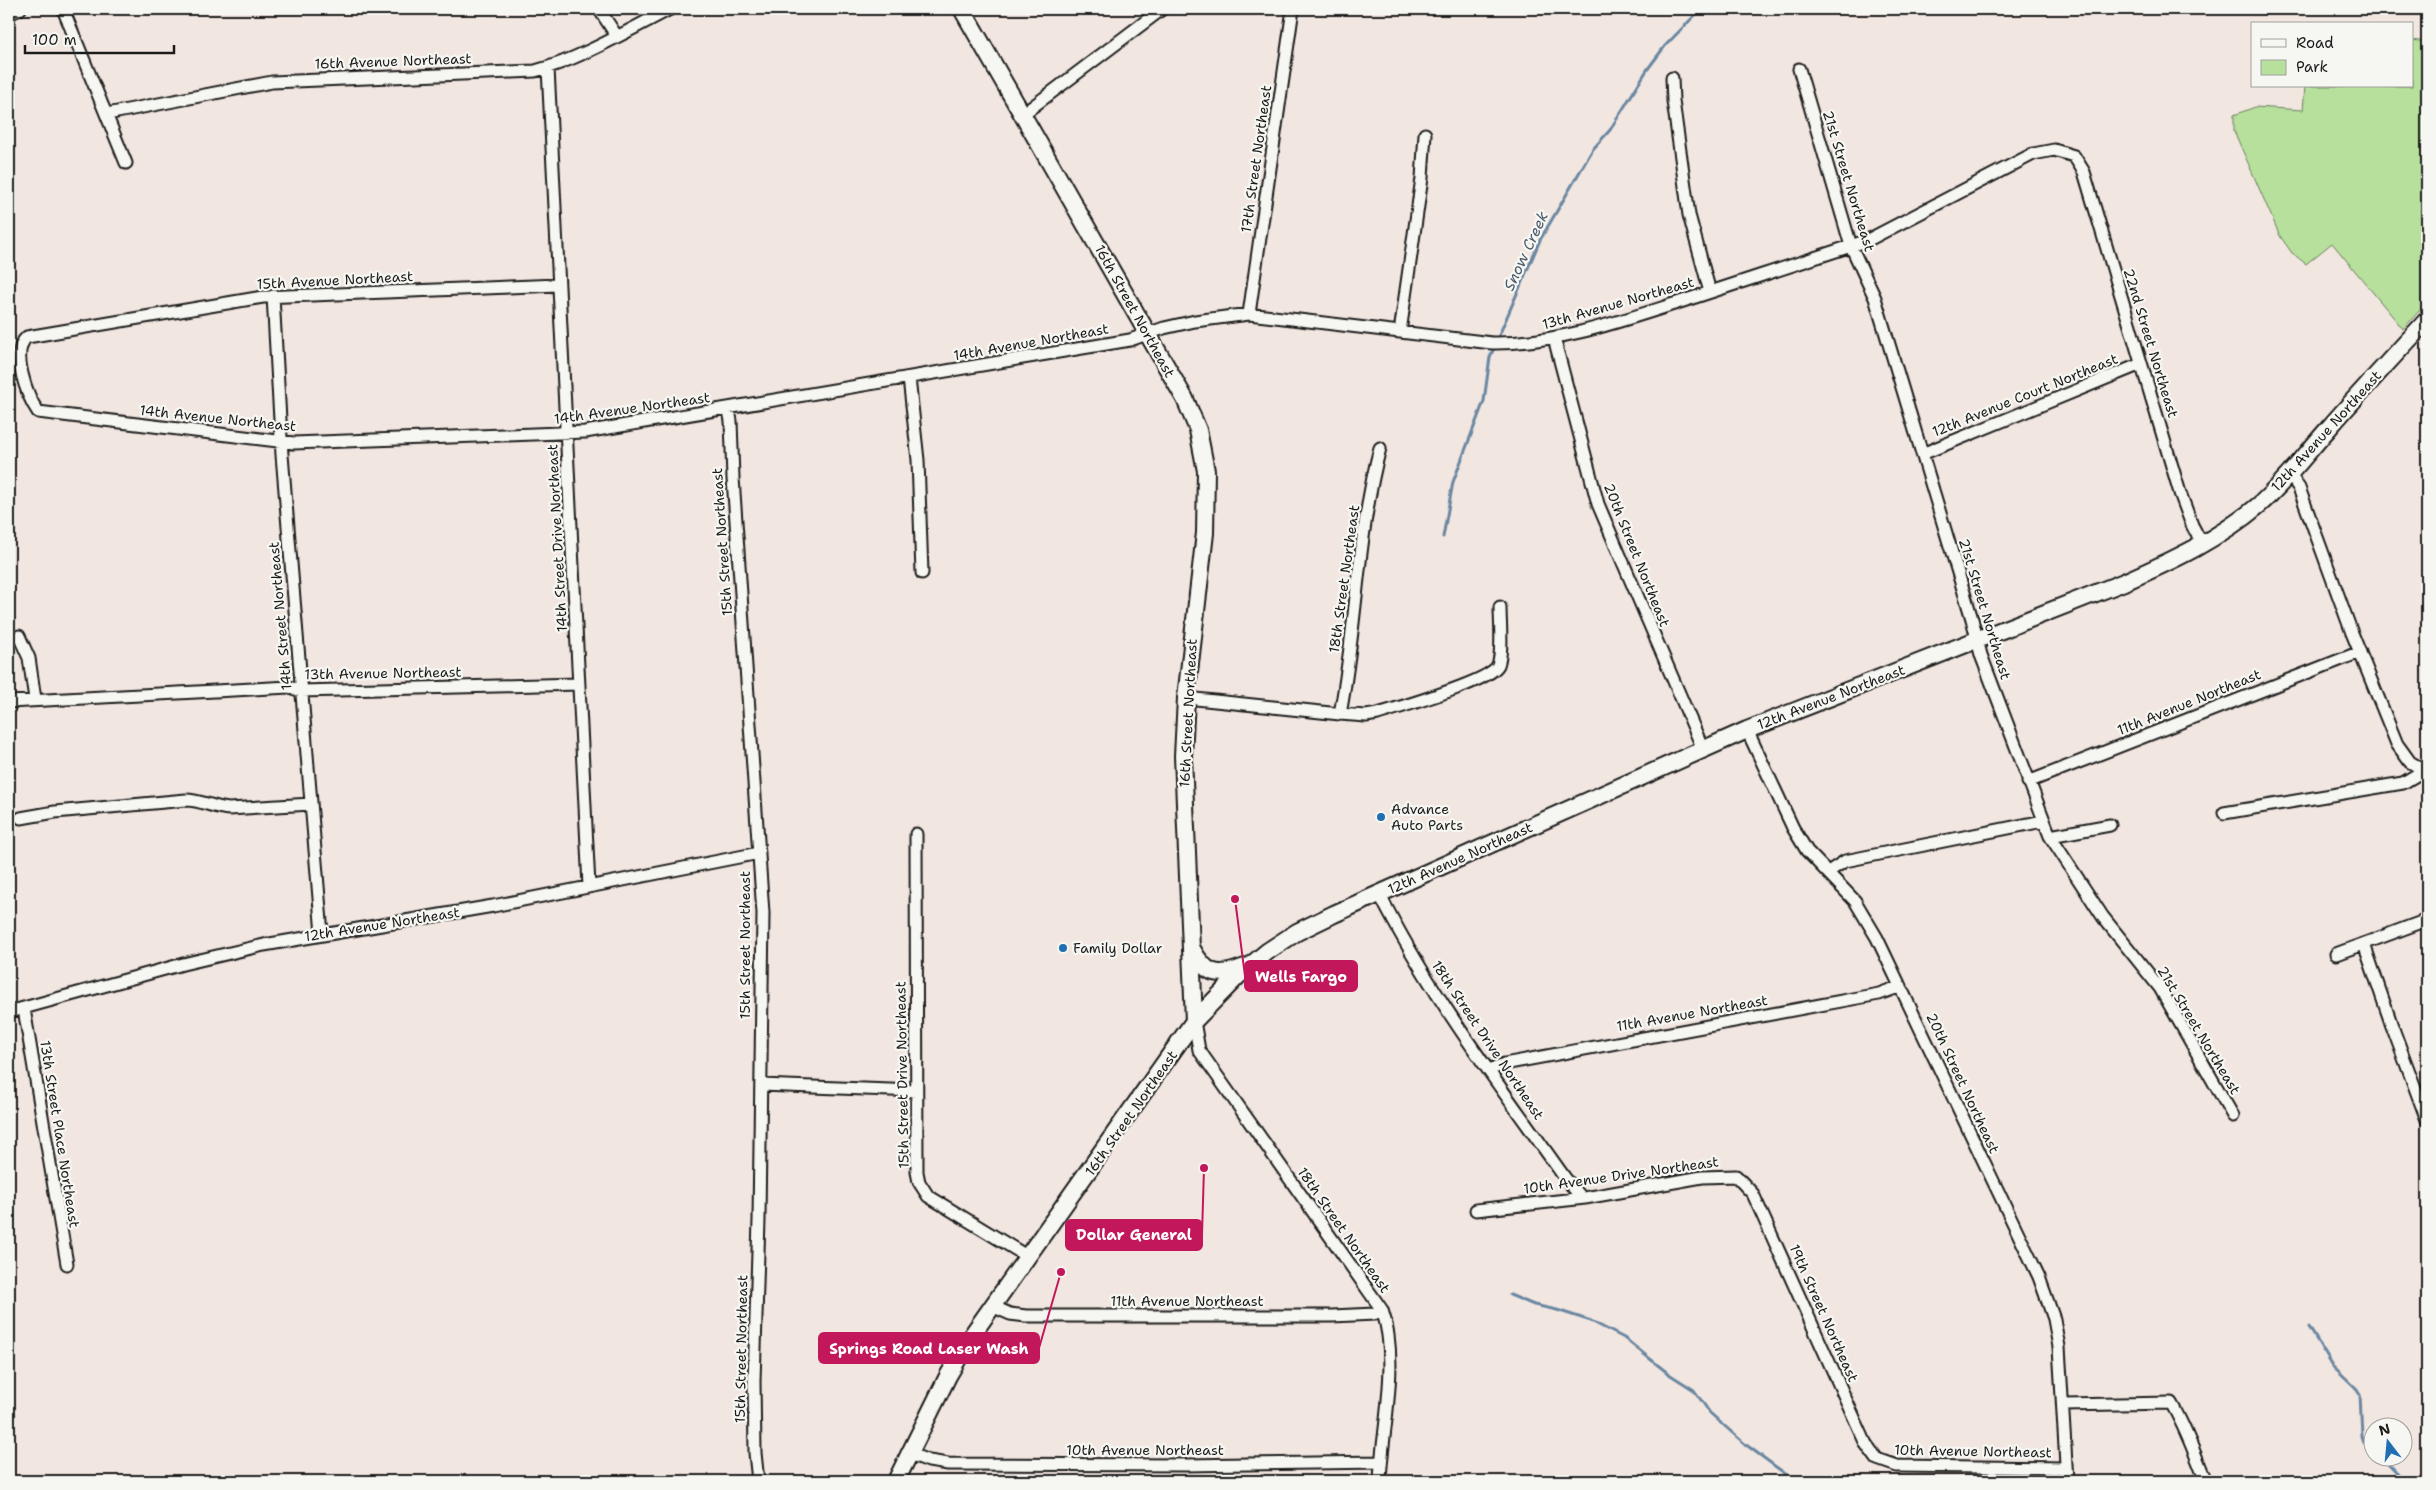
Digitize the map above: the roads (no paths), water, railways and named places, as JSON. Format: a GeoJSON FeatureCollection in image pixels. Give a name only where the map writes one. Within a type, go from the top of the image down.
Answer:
{"type":"FeatureCollection","features":[{"type":"Feature","properties":{"kind":"main road","name":"16th Street Northeast"},"geometry":{"type":"LineString","coordinates":[[896,1481],[954,1365],[992,1306],[1194,1021],[1183,796],[1186,698],[1205,533],[1206,471],[1202,446],[1192,415],[1148,333],[962,9]]}},
{"type":"Feature","properties":{"kind":"main road","name":"12th Avenue Northeast"},"geometry":{"type":"LineString","coordinates":[[1194,1021],[1249,966],[1297,932],[1379,893],[1747,730],[2124,582],[2165,564],[2202,544],[2258,505],[2290,475],[2381,368],[2427,320]]}},
{"type":"Feature","properties":{"kind":"main road"},"geometry":{"type":"LineString","coordinates":[[1191,947],[1202,965],[1211,972],[1223,974],[1249,966]]}},
{"type":"Feature","properties":{"kind":"street"},"geometry":{"type":"LineString","coordinates":[[9,14],[20,9]]}},
{"type":"Feature","properties":{"kind":"street"},"geometry":{"type":"LineString","coordinates":[[63,9],[126,163]]}},
{"type":"Feature","properties":{"kind":"street"},"geometry":{"type":"LineString","coordinates":[[599,9],[616,35]]}},
{"type":"Feature","properties":{"kind":"street","name":"16th Avenue Northeast"},"geometry":{"type":"LineString","coordinates":[[107,114],[272,82],[520,72],[548,68],[588,51],[670,9]]}},
{"type":"Feature","properties":{"kind":"street"},"geometry":{"type":"LineString","coordinates":[[1023,114],[1162,9]]}},
{"type":"Feature","properties":{"kind":"street","name":"17th Street Northeast"},"geometry":{"type":"LineString","coordinates":[[1249,314],[1293,9]]}},
{"type":"Feature","properties":{"kind":"street","name":"14th Street Drive Northeast"},"geometry":{"type":"LineString","coordinates":[[548,68],[589,886]]}},
{"type":"Feature","properties":{"kind":"street","name":"21st Street Northeast"},"geometry":{"type":"LineString","coordinates":[[1799,69],[1851,246],[1875,298],[1978,639],[1981,655],[2042,821],[2103,917],[2160,988],[2233,1116]]}},
{"type":"Feature","properties":{"kind":"street"},"geometry":{"type":"LineString","coordinates":[[1672,78],[1673,101],[1689,215],[1710,292]]}},
{"type":"Feature","properties":{"kind":"street"},"geometry":{"type":"LineString","coordinates":[[1400,332],[1422,178],[1425,134]]}},
{"type":"Feature","properties":{"kind":"street","name":"13th Avenue Northeast"},"geometry":{"type":"LineString","coordinates":[[1148,333],[1195,321],[1249,314],[1492,344],[1523,343],[1554,338],[1634,317],[1868,240],[2033,154],[2054,150],[2068,154]]}},
{"type":"Feature","properties":{"kind":"street","name":"22nd Street Northeast"},"geometry":{"type":"LineString","coordinates":[[2068,154],[2074,156],[2084,172],[2180,493],[2192,525],[2202,544]]}},
{"type":"Feature","properties":{"kind":"street","name":"15th Avenue Northeast"},"geometry":{"type":"LineString","coordinates":[[115,422],[38,412],[28,392],[19,352],[22,341],[27,337],[274,296],[558,285]]}},
{"type":"Feature","properties":{"kind":"street","name":"14th Street Northeast"},"geometry":{"type":"LineString","coordinates":[[274,296],[281,442],[322,934]]}},
{"type":"Feature","properties":{"kind":"street","name":"14th Avenue Northeast"},"geometry":{"type":"LineString","coordinates":[[115,422],[281,442],[566,433],[729,410],[1130,340],[1148,333]]}},
{"type":"Feature","properties":{"kind":"street","name":"20th Street Northeast"},"geometry":{"type":"LineString","coordinates":[[1554,338],[1598,504],[1703,749]]}},
{"type":"Feature","properties":{"kind":"street","name":"12th Avenue Court Northeast"},"geometry":{"type":"LineString","coordinates":[[1922,454],[2141,364]]}},
{"type":"Feature","properties":{"kind":"street"},"geometry":{"type":"LineString","coordinates":[[910,378],[918,460],[922,573]]}},
{"type":"Feature","properties":{"kind":"street","name":"15th Street Northeast"},"geometry":{"type":"LineString","coordinates":[[729,410],[731,421],[732,478],[763,913],[754,1381],[758,1481]]}},
{"type":"Feature","properties":{"kind":"street","name":"18th Street Northeast"},"geometry":{"type":"LineString","coordinates":[[1340,714],[1346,683],[1364,533],[1380,448]]}},
{"type":"Feature","properties":{"kind":"street"},"geometry":{"type":"LineString","coordinates":[[2224,813],[2403,784],[2425,772],[2410,762],[2397,744],[2360,652],[2299,488],[2290,475]]}},
{"type":"Feature","properties":{"kind":"street"},"geometry":{"type":"LineString","coordinates":[[1186,698],[1340,714],[1366,716],[1378,714],[1486,676],[1498,663],[1500,607]]}},
{"type":"Feature","properties":{"kind":"street"},"geometry":{"type":"LineString","coordinates":[[19,636],[29,658],[35,699]]}},
{"type":"Feature","properties":{"kind":"street","name":"11th Avenue Northeast"},"geometry":{"type":"LineString","coordinates":[[2028,782],[2360,652]]}},
{"type":"Feature","properties":{"kind":"street","name":"13th Avenue Northeast"},"geometry":{"type":"LineString","coordinates":[[9,702],[35,699],[289,687],[302,691],[579,684]]}},
{"type":"Feature","properties":{"kind":"street","name":"20th Street Northeast"},"geometry":{"type":"LineString","coordinates":[[1747,730],[1793,828],[1807,851],[1847,890],[1863,913],[1901,986],[2042,1286],[2054,1319],[2064,1405],[2067,1481]]}},
{"type":"Feature","properties":{"kind":"street"},"geometry":{"type":"LineString","coordinates":[[21,818],[55,812],[186,800],[196,800],[219,808],[229,809],[311,804]]}},
{"type":"Feature","properties":{"kind":"street"},"geometry":{"type":"LineString","coordinates":[[1828,872],[1845,861],[2042,821]]}},
{"type":"Feature","properties":{"kind":"street"},"geometry":{"type":"LineString","coordinates":[[2050,836],[2110,825]]}},
{"type":"Feature","properties":{"kind":"street","name":"15th Street Drive Northeast"},"geometry":{"type":"LineString","coordinates":[[916,834],[917,1172],[924,1191],[944,1207],[1028,1257]]}},
{"type":"Feature","properties":{"kind":"street","name":"12th Avenue Northeast"},"geometry":{"type":"LineString","coordinates":[[9,1012],[183,964],[322,934],[493,906],[759,853]]}},
{"type":"Feature","properties":{"kind":"street","name":"18th Street Drive Northeast"},"geometry":{"type":"LineString","coordinates":[[1379,893],[1426,978],[1488,1070],[1582,1198]]}},
{"type":"Feature","properties":{"kind":"street"},"geometry":{"type":"LineString","coordinates":[[2336,954],[2427,920]]}},
{"type":"Feature","properties":{"kind":"street"},"geometry":{"type":"LineString","coordinates":[[2364,944],[2427,1120]]}},
{"type":"Feature","properties":{"kind":"street","name":"11th Avenue Northeast"},"geometry":{"type":"LineString","coordinates":[[1488,1070],[1504,1064],[1879,994],[1901,986]]}},
{"type":"Feature","properties":{"kind":"street","name":"13th Street Place Northeast"},"geometry":{"type":"LineString","coordinates":[[24,1008],[67,1264]]}},
{"type":"Feature","properties":{"kind":"street","name":"18th Street Northeast"},"geometry":{"type":"LineString","coordinates":[[1194,1021],[1199,1050],[1382,1310],[1386,1326],[1389,1379],[1380,1481]]}},
{"type":"Feature","properties":{"kind":"street"},"geometry":{"type":"LineString","coordinates":[[761,1085],[916,1091]]}},
{"type":"Feature","properties":{"kind":"street","name":"10th Avenue Drive Northeast"},"geometry":{"type":"LineString","coordinates":[[1476,1210],[1582,1198],[1702,1177],[1730,1175],[1740,1178]]}},
{"type":"Feature","properties":{"kind":"street","name":"19th Street Northeast"},"geometry":{"type":"LineString","coordinates":[[1740,1178],[1753,1194],[1866,1444],[1880,1461]]}},
{"type":"Feature","properties":{"kind":"street","name":"11th Avenue Northeast"},"geometry":{"type":"LineString","coordinates":[[992,1306],[1010,1314],[1026,1316],[1332,1316],[1375,1314],[1382,1310]]}},
{"type":"Feature","properties":{"kind":"street"},"geometry":{"type":"LineString","coordinates":[[2064,1405],[2171,1404],[2189,1437],[2197,1462],[2206,1481]]}},
{"type":"Feature","properties":{"kind":"street","name":"10th Avenue Northeast"},"geometry":{"type":"LineString","coordinates":[[910,1454],[929,1461],[948,1464],[1187,1465],[1381,1462]]}},
{"type":"Feature","properties":{"kind":"street","name":"10th Avenue Northeast"},"geometry":{"type":"LineString","coordinates":[[1880,1461],[1897,1466],[2066,1468]]}},
{"type":"Feature","properties":{"kind":"waterway","name":"Snow Creek"},"geometry":{"type":"LineString","coordinates":[[1497,340],[1540,240],[1593,149],[1610,130],[1647,70],[1665,46],[1701,9]]}},
{"type":"Feature","properties":{"kind":"waterway","name":"Snow Creek"},"geometry":{"type":"LineString","coordinates":[[1443,537],[1453,482],[1484,401],[1490,357],[1495,346]]}},
{"type":"Feature","properties":{"kind":"waterway"},"geometry":{"type":"LineString","coordinates":[[1510,1295],[1534,1305],[1591,1321],[1624,1338],[1669,1374],[1694,1390],[1710,1413],[1745,1444],[1795,1481]]}},
{"type":"Feature","properties":{"kind":"waterway"},"geometry":{"type":"LineString","coordinates":[[2309,1327],[2332,1365],[2355,1387],[2360,1395],[2364,1442]]}},
{"type":"Feature","properties":{"kind":"waterway"},"geometry":{"type":"LineString","coordinates":[[2392,1468],[2404,1481]]}},
{"type":"Feature","properties":{"kind":"place","name":"Advance Auto Parts"},"geometry":{"type":"Point","coordinates":[1381,817]}},
{"type":"Feature","properties":{"kind":"place","name":"Wells Fargo"},"geometry":{"type":"Point","coordinates":[1235,899]}},
{"type":"Feature","properties":{"kind":"place","name":"Family Dollar"},"geometry":{"type":"Point","coordinates":[1063,948]}},
{"type":"Feature","properties":{"kind":"place","name":"Dollar General"},"geometry":{"type":"Point","coordinates":[1204,1168]}},
{"type":"Feature","properties":{"kind":"place","name":"Springs Road Laser Wash"},"geometry":{"type":"Point","coordinates":[1061,1272]}}]}
